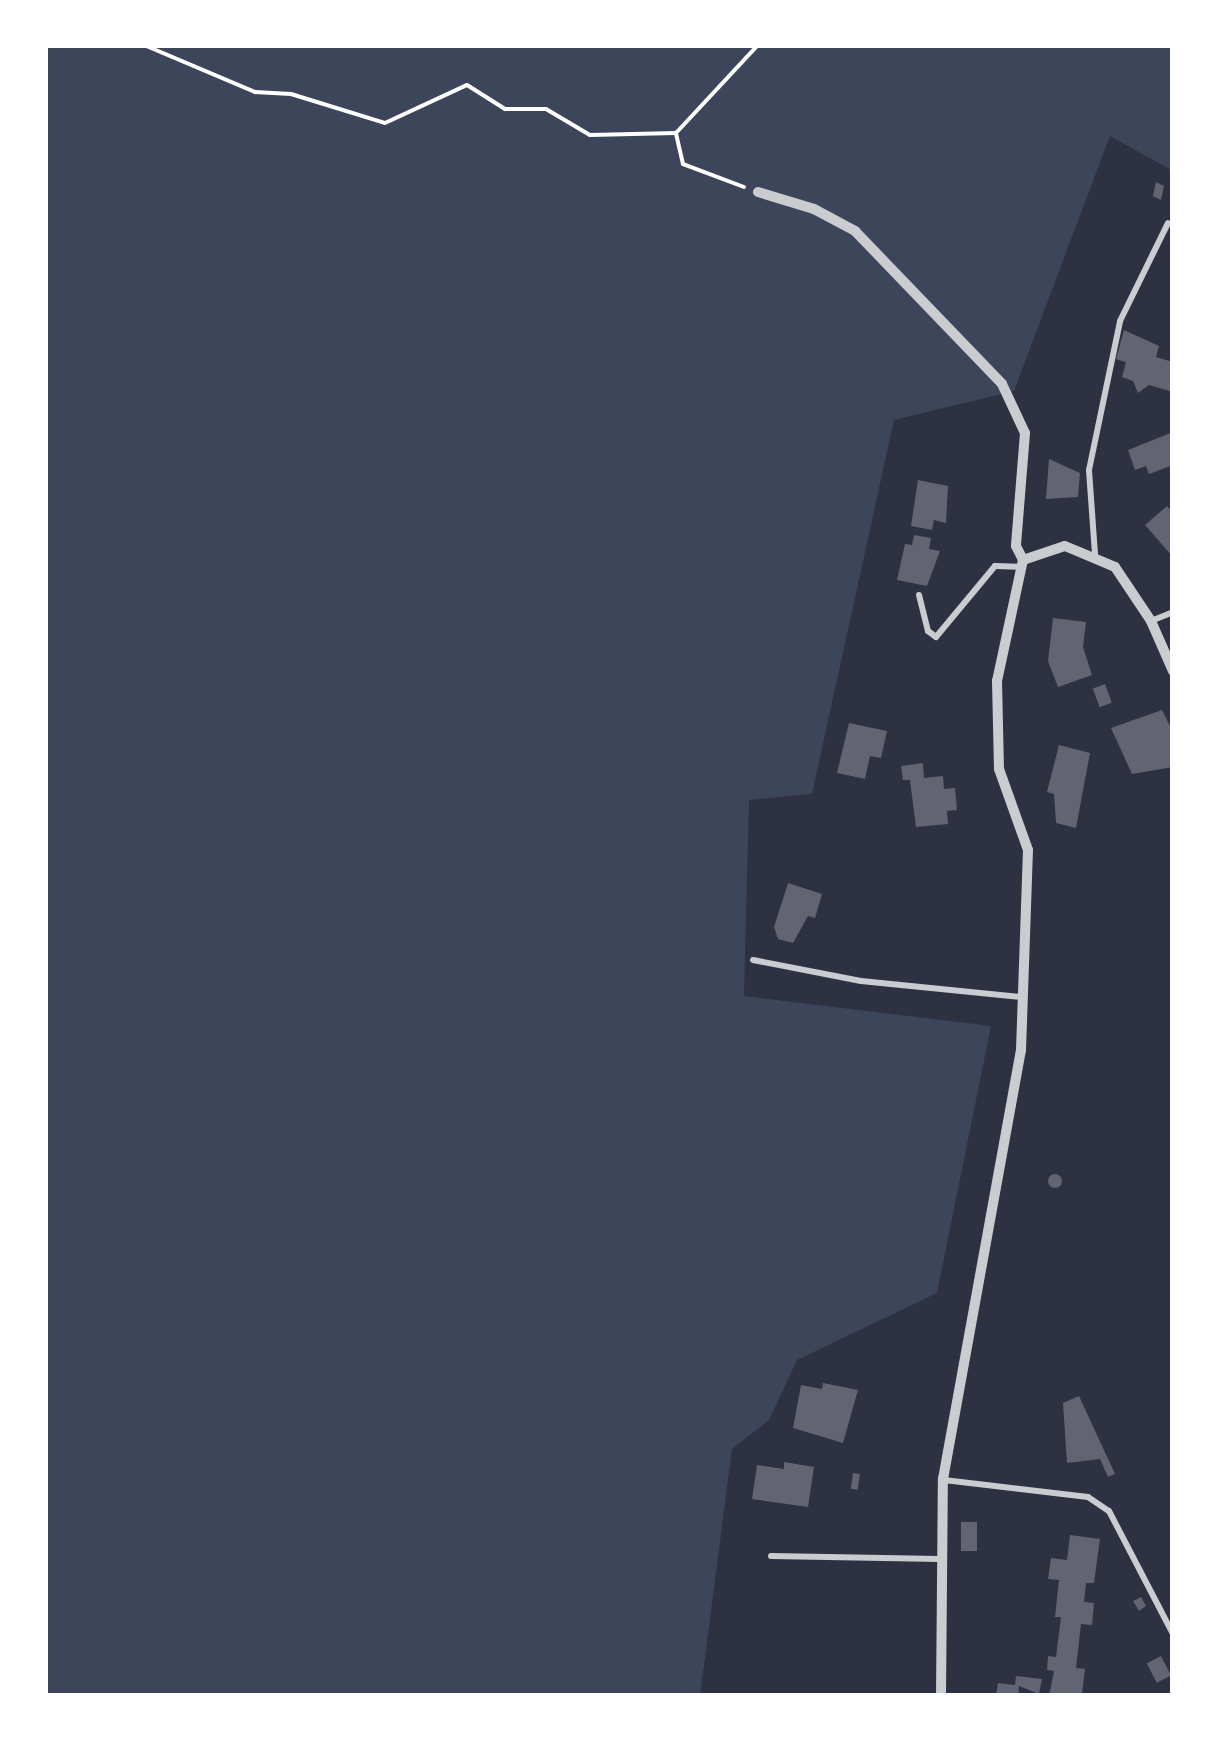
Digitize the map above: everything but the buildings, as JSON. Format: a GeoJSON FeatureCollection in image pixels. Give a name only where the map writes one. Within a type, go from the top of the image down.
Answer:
{"type":"FeatureCollection","features":[{"type":"Feature","properties":{"kind":"street"},"geometry":{"type":"LineString","coordinates":[[758,192],[814,208],[855,231],[1002,384],[1024,433],[1016,546],[1021,564],[997,682],[999,769],[1028,850],[1021,1050],[943,1480],[940,1696]]}},
{"type":"Feature","properties":{"kind":"street"},"geometry":{"type":"LineString","coordinates":[[1021,564],[1064,546],[1095,554],[1116,567],[1151,620],[1173,671]]}},
{"type":"Feature","properties":{"kind":"lane"},"geometry":{"type":"LineString","coordinates":[[1095,554],[1089,470],[1120,321],[1168,224]]}},
{"type":"Feature","properties":{"kind":"lane"},"geometry":{"type":"LineString","coordinates":[[920,595],[928,631],[936,636],[995,566],[1021,564]]}},
{"type":"Feature","properties":{"kind":"lane"},"geometry":{"type":"LineString","coordinates":[[1151,620],[1173,612]]}},
{"type":"Feature","properties":{"kind":"lane"},"geometry":{"type":"LineString","coordinates":[[753,960],[861,980],[1022,997]]}},
{"type":"Feature","properties":{"kind":"lane"},"geometry":{"type":"LineString","coordinates":[[943,1480],[1088,1497],[1110,1511],[1173,1634]]}},
{"type":"Feature","properties":{"kind":"lane"},"geometry":{"type":"LineString","coordinates":[[771,1556],[939,1560]]}},
{"type":"Feature","properties":{"kind":"path"},"geometry":{"type":"LineString","coordinates":[[144,45],[255,92],[291,94],[386,123],[468,85],[505,109],[546,109],[590,135],[676,132],[758,45]]}},
{"type":"Feature","properties":{"kind":"path"},"geometry":{"type":"LineString","coordinates":[[676,132],[683,164],[758,192]]}},
{"type":"Feature","properties":{"kind":"shaded area"},"geometry":{"type":"Polygon","coordinates":[[[45,45],[1173,45],[1173,171],[1110,136],[1014,391],[894,420],[812,794],[749,800],[744,996],[991,1026],[937,1293],[797,1360],[769,1420],[732,1449],[700,1696],[45,1696],[45,45]]]}}]}
